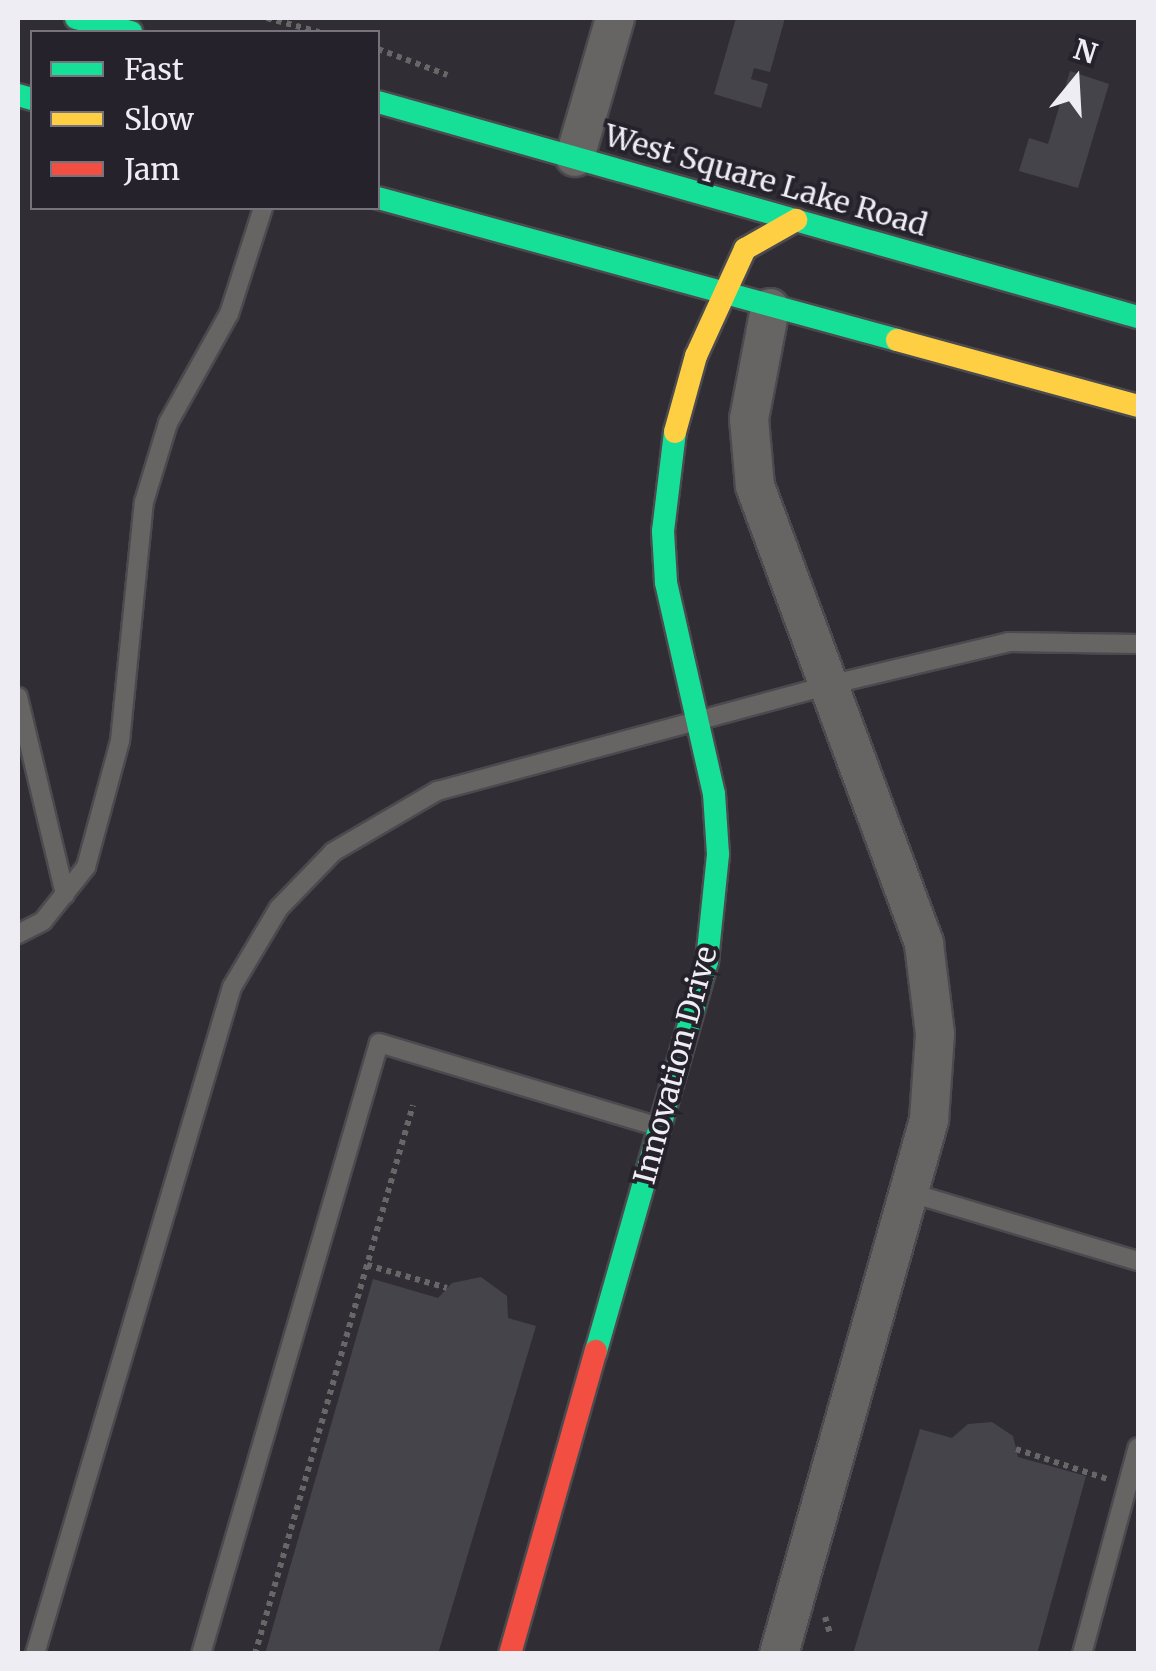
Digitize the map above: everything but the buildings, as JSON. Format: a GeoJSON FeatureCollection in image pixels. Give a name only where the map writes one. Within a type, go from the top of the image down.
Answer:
{"type":"FeatureCollection","features":[{"type":"Feature","properties":{"kind":"main road"},"geometry":{"type":"LineString","coordinates":[[76,18],[123,30]]}},
{"type":"Feature","properties":{"kind":"main road","name":"West Square Lake Road"},"geometry":{"type":"LineString","coordinates":[[380,103],[1138,317]]}},
{"type":"Feature","properties":{"kind":"main road"},"geometry":{"type":"LineString","coordinates":[[380,199],[1138,406]]}},
{"type":"Feature","properties":{"kind":"main road","name":"Innovation Drive"},"geometry":{"type":"LineString","coordinates":[[510,1654],[708,960],[718,854],[700,722],[662,532],[667,474],[696,356],[755,237],[796,220]]}},
{"type":"Feature","properties":{"kind":"street"},"geometry":{"type":"LineString","coordinates":[[575,157],[614,18]]}},
{"type":"Feature","properties":{"kind":"street"},"geometry":{"type":"LineString","coordinates":[[770,308],[749,419],[755,486],[924,944],[935,1034],[929,1120],[779,1654]]}},
{"type":"Feature","properties":{"kind":"lane"},"geometry":{"type":"LineString","coordinates":[[18,934],[43,922],[86,867],[120,741],[144,502],[168,423],[229,314],[262,210]]}},
{"type":"Feature","properties":{"kind":"lane"},"geometry":{"type":"LineString","coordinates":[[35,1654],[217,1028],[279,908],[359,832],[438,790],[829,685],[1010,642],[1138,644]]}},
{"type":"Feature","properties":{"kind":"lane"},"geometry":{"type":"LineString","coordinates":[[18,697],[65,894]]}},
{"type":"Feature","properties":{"kind":"lane"},"geometry":{"type":"LineString","coordinates":[[201,1654],[378,1044],[660,1128]]}},
{"type":"Feature","properties":{"kind":"lane"},"geometry":{"type":"LineString","coordinates":[[908,1192],[1138,1260]]}},
{"type":"Feature","properties":{"kind":"lane"},"geometry":{"type":"LineString","coordinates":[[1082,1654],[1138,1446]]}},
{"type":"Feature","properties":{"kind":"path"},"geometry":{"type":"LineString","coordinates":[[267,18],[312,30]]}},
{"type":"Feature","properties":{"kind":"path"},"geometry":{"type":"LineString","coordinates":[[255,1654],[413,1105]]}},
{"type":"Feature","properties":{"kind":"path"},"geometry":{"type":"LineString","coordinates":[[367,1265],[447,1288]]}},
{"type":"Feature","properties":{"kind":"path"},"geometry":{"type":"LineString","coordinates":[[1016,1449],[1107,1478],[1102,1496]]}},
{"type":"Feature","properties":{"kind":"traffic: fast"},"geometry":{"type":"LineString","coordinates":[[76,18],[123,30]]}},
{"type":"Feature","properties":{"kind":"traffic: fast"},"geometry":{"type":"LineString","coordinates":[[18,95],[30,98]]}},
{"type":"Feature","properties":{"kind":"traffic: fast"},"geometry":{"type":"LineString","coordinates":[[380,103],[1138,317]]}},
{"type":"Feature","properties":{"kind":"traffic: fast"},"geometry":{"type":"LineString","coordinates":[[380,199],[897,340]]}},
{"type":"Feature","properties":{"kind":"traffic: fast"},"geometry":{"type":"LineString","coordinates":[[596,1351],[707,961],[718,854],[714,794],[666,582],[663,531],[675,432]]}},
{"type":"Feature","properties":{"kind":"traffic: slow"},"geometry":{"type":"LineString","coordinates":[[675,432],[696,356],[745,249],[796,220]]}},
{"type":"Feature","properties":{"kind":"traffic: slow"},"geometry":{"type":"LineString","coordinates":[[897,340],[1138,406]]}},
{"type":"Feature","properties":{"kind":"traffic: jam"},"geometry":{"type":"LineString","coordinates":[[510,1654],[596,1351]]}}]}
